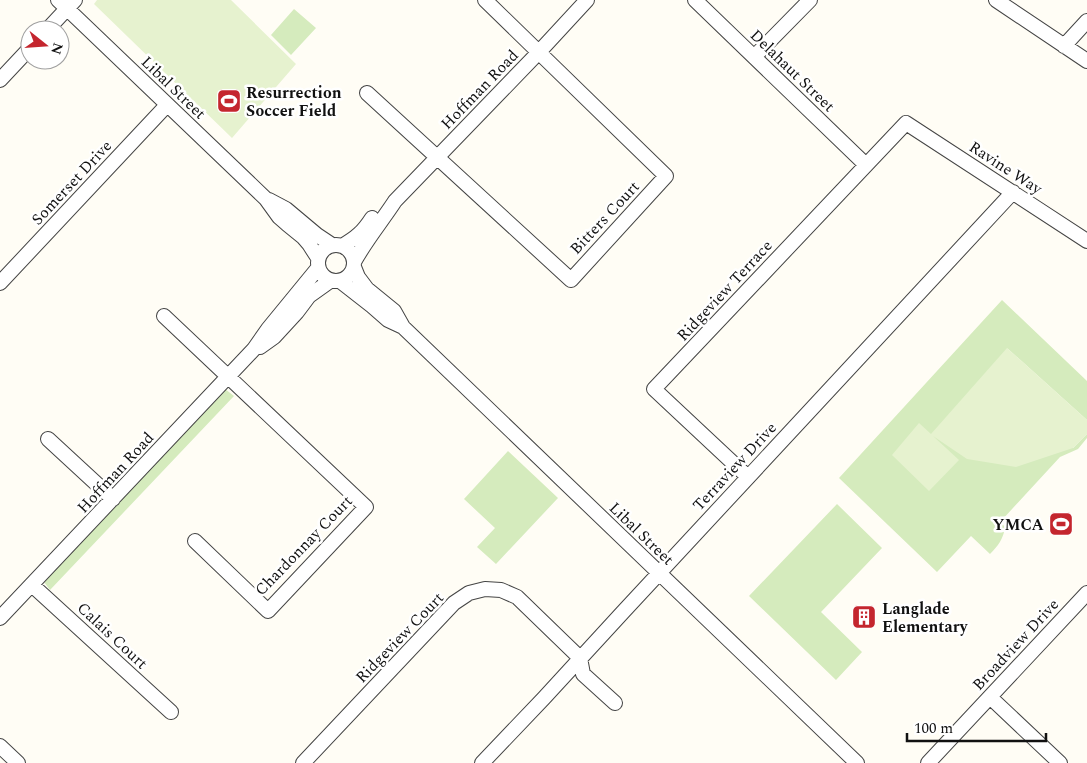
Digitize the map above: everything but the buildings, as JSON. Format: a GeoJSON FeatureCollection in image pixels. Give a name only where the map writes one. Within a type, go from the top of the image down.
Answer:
{"type":"FeatureCollection","features":[{"type":"Feature","properties":{"kind":"street"},"geometry":{"type":"LineString","coordinates":[[486,0],[539,52]]}},
{"type":"Feature","properties":{"kind":"street","name":"Hoffman Road"},"geometry":{"type":"LineString","coordinates":[[354,265],[364,245],[395,201],[588,0]]}},
{"type":"Feature","properties":{"kind":"street","name":"Delahaut Street"},"geometry":{"type":"LineString","coordinates":[[695,0],[866,165]]}},
{"type":"Feature","properties":{"kind":"street"},"geometry":{"type":"LineString","coordinates":[[754,57],[810,0]]}},
{"type":"Feature","properties":{"kind":"street"},"geometry":{"type":"LineString","coordinates":[[996,0],[1087,61]]}},
{"type":"Feature","properties":{"kind":"street"},"geometry":{"type":"LineString","coordinates":[[54,20],[67,3]]}},
{"type":"Feature","properties":{"kind":"street","name":"Libal Street"},"geometry":{"type":"LineString","coordinates":[[67,3],[167,105],[266,199],[279,217],[303,237],[309,244],[318,263]]}},
{"type":"Feature","properties":{"kind":"street"},"geometry":{"type":"LineString","coordinates":[[1064,46],[1087,20]]}},
{"type":"Feature","properties":{"kind":"street","name":"Bitters Court"},"geometry":{"type":"LineString","coordinates":[[437,158],[571,280],[666,176],[539,52]]}},
{"type":"Feature","properties":{"kind":"street"},"geometry":{"type":"LineString","coordinates":[[0,80],[20,59]]}},
{"type":"Feature","properties":{"kind":"street"},"geometry":{"type":"LineString","coordinates":[[367,93],[437,158]]}},
{"type":"Feature","properties":{"kind":"street","name":"Somerset Drive"},"geometry":{"type":"LineString","coordinates":[[0,283],[167,105]]}},
{"type":"Feature","properties":{"kind":"street","name":"Ridgeview Terrace"},"geometry":{"type":"LineString","coordinates":[[748,477],[654,389],[906,123]]}},
{"type":"Feature","properties":{"kind":"street","name":"Ravine Way"},"geometry":{"type":"LineString","coordinates":[[906,123],[1087,241]]}},
{"type":"Feature","properties":{"kind":"street","name":"Terraview Drive"},"geometry":{"type":"LineString","coordinates":[[488,761],[658,573],[1013,192]]}},
{"type":"Feature","properties":{"kind":"street","name":"Libal Street"},"geometry":{"type":"LineString","coordinates":[[266,199],[286,209],[317,235],[337,246]]}},
{"type":"Feature","properties":{"kind":"street","name":"Hoffman Road"},"geometry":{"type":"LineString","coordinates":[[337,246],[356,238],[378,212],[395,201]]}},
{"type":"Feature","properties":{"kind":"street"},"geometry":{"type":"LineString","coordinates":[[337,246],[350,252],[354,265],[349,276],[335,281],[322,276],[318,263],[323,250],[337,246]]}},
{"type":"Feature","properties":{"kind":"street","name":"Hoffman Road"},"geometry":{"type":"LineString","coordinates":[[0,618],[254,349],[318,263]]}},
{"type":"Feature","properties":{"kind":"street","name":"Libal Street"},"geometry":{"type":"LineString","coordinates":[[354,265],[358,277],[367,289],[394,311],[403,328]]}},
{"type":"Feature","properties":{"kind":"street","name":"Hoffman Road"},"geometry":{"type":"LineString","coordinates":[[254,349],[274,337],[309,296],[335,281]]}},
{"type":"Feature","properties":{"kind":"street","name":"Libal Street"},"geometry":{"type":"LineString","coordinates":[[335,281],[372,306],[388,320],[403,328],[857,763]]}},
{"type":"Feature","properties":{"kind":"street"},"geometry":{"type":"LineString","coordinates":[[164,316],[229,376]]}},
{"type":"Feature","properties":{"kind":"street","name":"Chardonnay Court"},"geometry":{"type":"LineString","coordinates":[[195,541],[268,611],[366,506],[229,376]]}},
{"type":"Feature","properties":{"kind":"street"},"geometry":{"type":"LineString","coordinates":[[48,439],[112,499]]}},
{"type":"Feature","properties":{"kind":"street","name":"Calais Court"},"geometry":{"type":"LineString","coordinates":[[32,584],[171,712]]}},
{"type":"Feature","properties":{"kind":"street","name":"Ridgeview Court"},"geometry":{"type":"LineString","coordinates":[[303,763],[454,604],[469,593],[485,589],[501,590],[517,598],[580,658],[583,674],[615,703]]}},
{"type":"Feature","properties":{"kind":"street","name":"Broadview Drive"},"geometry":{"type":"LineString","coordinates":[[928,763],[1085,598]]}},
{"type":"Feature","properties":{"kind":"street"},"geometry":{"type":"LineString","coordinates":[[990,697],[1060,763]]}},
{"type":"Feature","properties":{"kind":"street"},"geometry":{"type":"LineString","coordinates":[[0,746],[18,763]]}},
{"type":"Feature","properties":{"kind":"green space","name":"Resurrection Soccer Field"},"geometry":{"type":"Polygon","coordinates":[[[97,0],[231,0],[296,64],[232,138],[94,4],[97,0]]]}},
{"type":"Feature","properties":{"kind":"green space"},"geometry":{"type":"Polygon","coordinates":[[[294,9],[316,28],[291,55],[271,35],[294,9]]]}},
{"type":"Feature","properties":{"kind":"green space"},"geometry":{"type":"Polygon","coordinates":[[[1002,300],[1087,381],[1087,420],[1007,348],[1073,448],[1087,434],[1087,438],[1078,449],[1060,457],[1001,521],[1005,528],[1003,536],[990,554],[971,536],[937,572],[839,478],[1002,300]]]}},
{"type":"Feature","properties":{"kind":"green space"},"geometry":{"type":"Polygon","coordinates":[[[1007,348],[1087,420],[1087,434],[1073,448],[1016,467],[967,459],[933,436],[959,460],[929,491],[892,455],[919,423],[931,434],[1007,348]]]}},
{"type":"Feature","properties":{"kind":"green space"},"geometry":{"type":"Polygon","coordinates":[[[225,389],[234,396],[50,590],[44,582],[225,389]]]}},
{"type":"Feature","properties":{"kind":"green space"},"geometry":{"type":"Polygon","coordinates":[[[508,451],[558,498],[496,564],[477,547],[495,528],[464,499],[508,451]]]}},
{"type":"Feature","properties":{"kind":"green space"},"geometry":{"type":"Polygon","coordinates":[[[837,504],[882,548],[821,612],[862,652],[836,680],[749,596],[837,504]]]}},
{"type":"Feature","properties":{"kind":"place","name":"Resurrection Soccer Field"},"geometry":{"type":"Point","coordinates":[229,101]}},
{"type":"Feature","properties":{"kind":"place","name":"YMCA"},"geometry":{"type":"Point","coordinates":[1061,524]}},
{"type":"Feature","properties":{"kind":"place","name":"Langlade Elementary"},"geometry":{"type":"Point","coordinates":[864,617]}}]}
